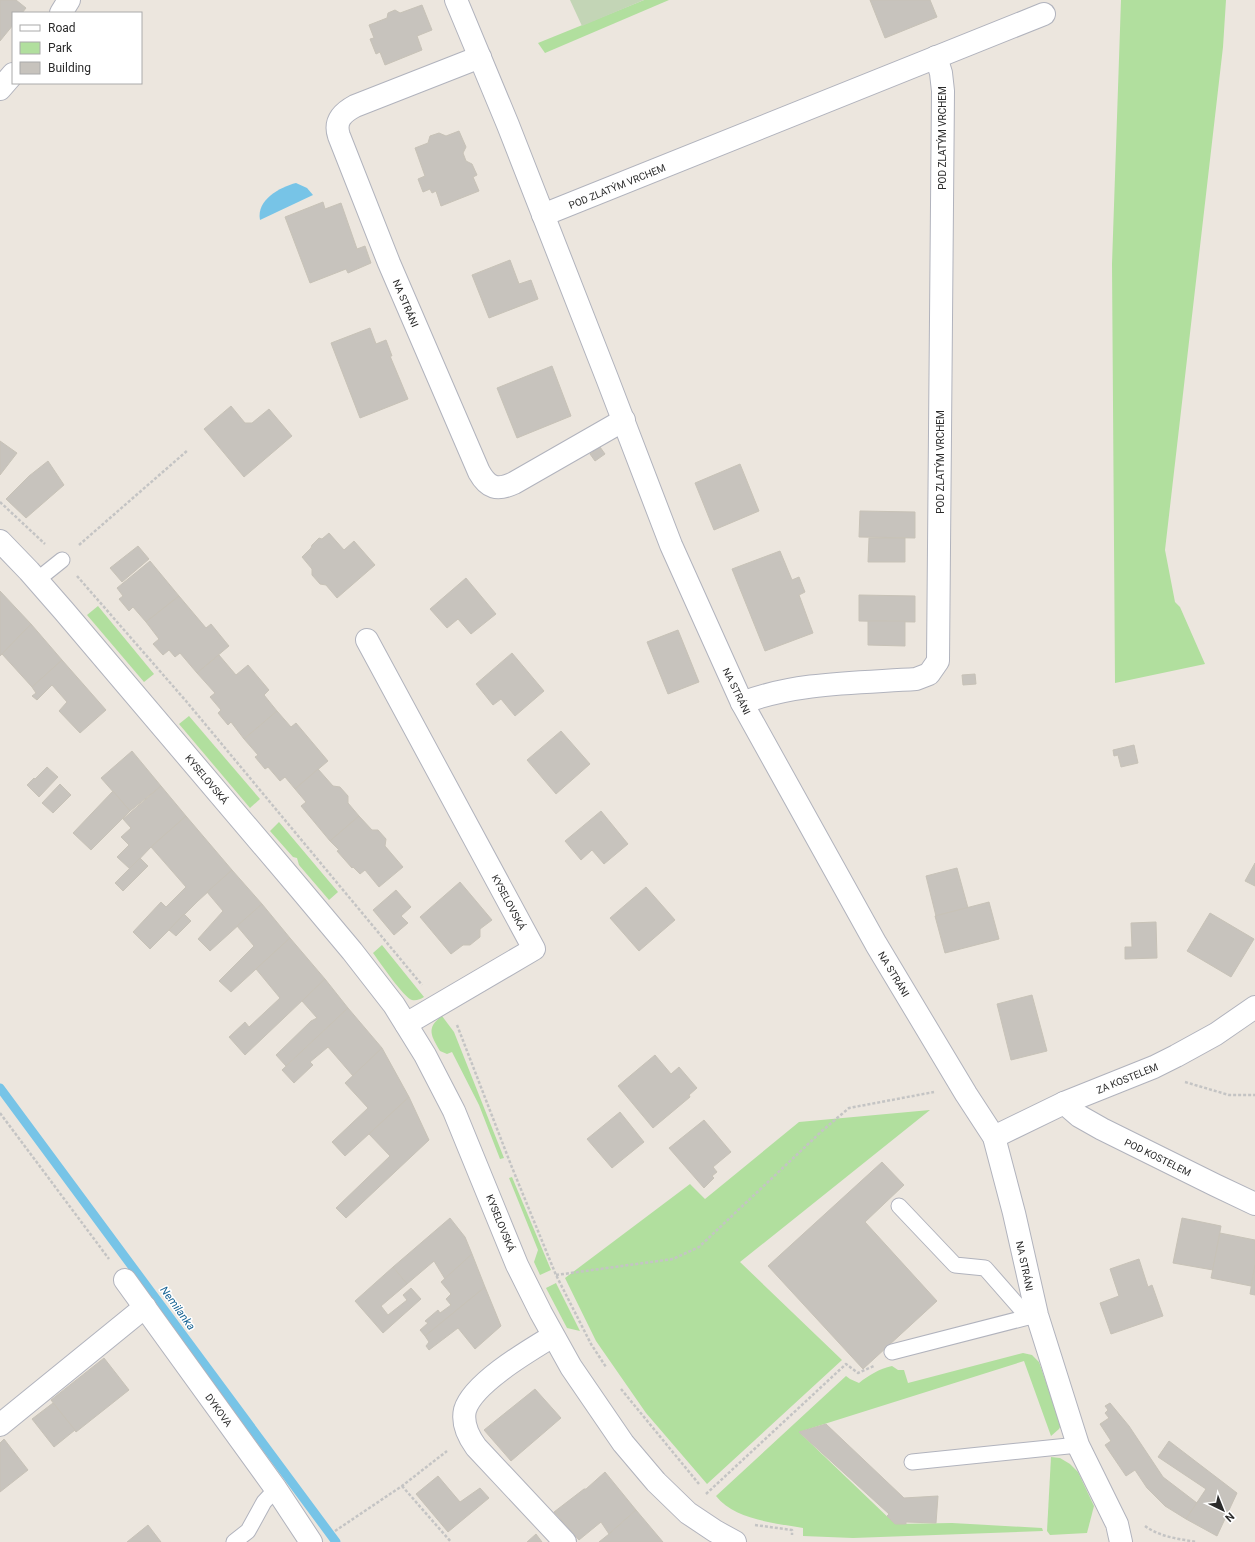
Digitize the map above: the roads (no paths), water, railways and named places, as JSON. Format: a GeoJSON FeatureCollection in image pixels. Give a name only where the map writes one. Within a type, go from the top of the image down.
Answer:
{"type":"FeatureCollection","features":[{"type":"Feature","properties":{"kind":"street"},"geometry":{"type":"LineString","coordinates":[[62,12],[69,0]]}},
{"type":"Feature","properties":{"kind":"street","name":"NA STRÁNI"},"geometry":{"type":"LineString","coordinates":[[456,0],[624,420],[671,545],[742,703],[876,944],[962,1087],[994,1137],[1014,1213],[1032,1316],[1078,1445],[1117,1524],[1121,1542]]}},
{"type":"Feature","properties":{"kind":"street","name":"POD ZLATÝM VRCHEM"},"geometry":{"type":"LineString","coordinates":[[543,215],[1044,14]]}},
{"type":"Feature","properties":{"kind":"street","name":"NA STRÁNI"},"geometry":{"type":"LineString","coordinates":[[480,57],[355,106],[343,113],[340,117],[337,126],[339,136],[389,263],[479,472],[487,484],[496,488],[502,488],[514,483],[624,420]]}},
{"type":"Feature","properties":{"kind":"street","name":"POD ZLATÝM VRCHEM"},"geometry":{"type":"LineString","coordinates":[[742,703],[758,697],[823,685],[916,679],[929,674],[938,661],[943,92],[941,73],[936,57]]}},
{"type":"Feature","properties":{"kind":"street"},"geometry":{"type":"LineString","coordinates":[[0,88],[12,75]]}},
{"type":"Feature","properties":{"kind":"street","name":"KYSELOVSKÁ"},"geometry":{"type":"LineString","coordinates":[[0,541],[37,580],[377,982],[406,1024],[432,1068],[454,1111],[517,1265],[553,1336],[571,1367],[623,1443],[656,1482],[688,1513],[735,1542]]}},
{"type":"Feature","properties":{"kind":"street","name":"KYSELOVSKÁ"},"geometry":{"type":"LineString","coordinates":[[367,640],[534,949],[406,1024]]}},
{"type":"Feature","properties":{"kind":"street","name":"ZA KOSTELEM"},"geometry":{"type":"LineString","coordinates":[[994,1137],[1064,1103],[1154,1067],[1216,1034],[1255,1007]]}},
{"type":"Feature","properties":{"kind":"street","name":"POD KOSTELEM"},"geometry":{"type":"LineString","coordinates":[[1064,1103],[1079,1116],[1102,1130],[1255,1204]]}},
{"type":"Feature","properties":{"kind":"street","name":"DYKOVA"},"geometry":{"type":"LineString","coordinates":[[125,1280],[276,1489],[312,1542]]}},
{"type":"Feature","properties":{"kind":"street"},"geometry":{"type":"LineString","coordinates":[[0,1425],[145,1307]]}},
{"type":"Feature","properties":{"kind":"street"},"geometry":{"type":"LineString","coordinates":[[553,1336],[519,1357],[489,1380],[473,1395],[465,1409],[464,1415],[468,1434],[476,1446],[565,1542]]}},
{"type":"Feature","properties":{"kind":"lane"},"geometry":{"type":"LineString","coordinates":[[37,580],[62,560]]}},
{"type":"Feature","properties":{"kind":"lane"},"geometry":{"type":"LineString","coordinates":[[892,1352],[1032,1316],[985,1268],[955,1264],[899,1206]]}},
{"type":"Feature","properties":{"kind":"lane"},"geometry":{"type":"LineString","coordinates":[[912,1462],[1078,1445]]}},
{"type":"Feature","properties":{"kind":"lane"},"geometry":{"type":"LineString","coordinates":[[234,1542],[248,1531],[264,1502],[276,1489]]}},
{"type":"Feature","properties":{"kind":"water"},"geometry":{"type":"Polygon","coordinates":[[[296,183],[307,188],[313,195],[260,220],[260,213],[265,201],[277,191],[296,183]]]}},
{"type":"Feature","properties":{"kind":"waterway","name":"Nemilanka"},"geometry":{"type":"LineString","coordinates":[[0,1088],[336,1542]]}}]}
